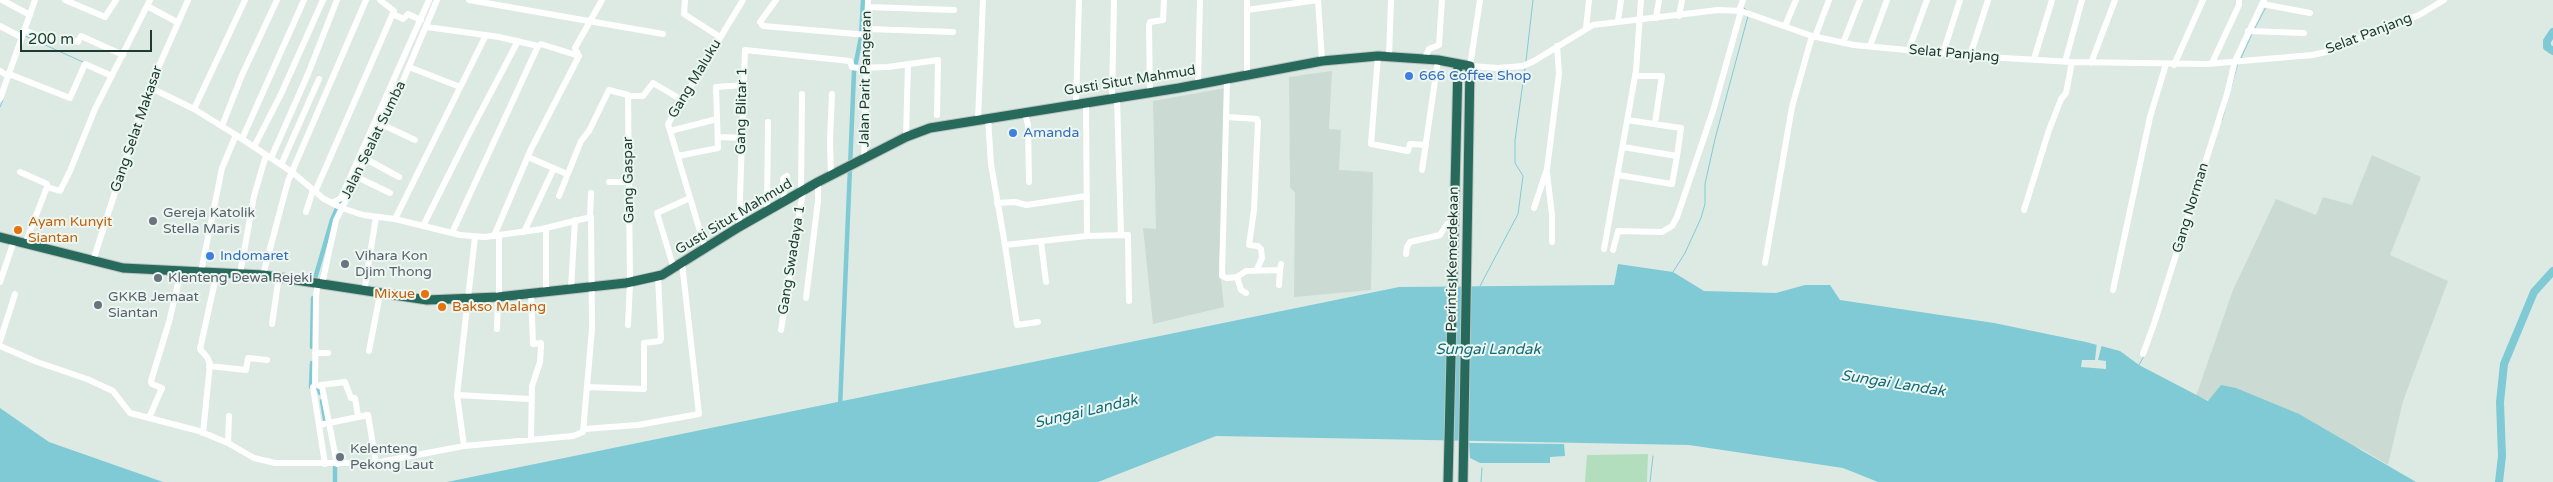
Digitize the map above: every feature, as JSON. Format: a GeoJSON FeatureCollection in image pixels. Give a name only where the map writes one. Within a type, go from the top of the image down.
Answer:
{"type":"FeatureCollection","features":[{"type":"Feature","properties":{"kind":"highway","name":"Gusti Situt Mahmud"},"geometry":{"type":"LineString","coordinates":[[0,238],[123,268],[279,276],[364,292],[427,300],[498,297],[592,287],[658,276],[674,269],[739,227],[818,182],[906,137],[930,128],[1150,93],[1322,61],[1378,56],[1424,58],[1470,66]]}},
{"type":"Feature","properties":{"kind":"highway"},"geometry":{"type":"LineString","coordinates":[[1448,482],[1451,256],[1458,64]]}},
{"type":"Feature","properties":{"kind":"highway","name":"Perintis Kemerdekaan"},"geometry":{"type":"LineString","coordinates":[[1463,482],[1470,66]]}},
{"type":"Feature","properties":{"kind":"highway"},"geometry":{"type":"LineString","coordinates":[[1453,202],[1468,198]]}},
{"type":"Feature","properties":{"kind":"street"},"geometry":{"type":"LineString","coordinates":[[2,0],[30,15]]}},
{"type":"Feature","properties":{"kind":"street"},"geometry":{"type":"LineString","coordinates":[[0,99],[25,33],[35,0]]}},
{"type":"Feature","properties":{"kind":"street"},"geometry":{"type":"LineString","coordinates":[[65,0],[105,17],[116,0]]}},
{"type":"Feature","properties":{"kind":"street","name":"Gang Selat Makasar"},"geometry":{"type":"LineString","coordinates":[[93,261],[149,87],[188,0]]}},
{"type":"Feature","properties":{"kind":"street"},"geometry":{"type":"LineString","coordinates":[[194,109],[245,0]]}},
{"type":"Feature","properties":{"kind":"street"},"geometry":{"type":"LineString","coordinates":[[222,126],[242,75],[277,0]]}},
{"type":"Feature","properties":{"kind":"street"},"geometry":{"type":"LineString","coordinates":[[201,272],[222,168],[239,137],[304,0]]}},
{"type":"Feature","properties":{"kind":"street"},"geometry":{"type":"LineString","coordinates":[[254,147],[281,94],[323,0]]}},
{"type":"Feature","properties":{"kind":"street"},"geometry":{"type":"LineString","coordinates":[[240,274],[250,218],[268,156],[308,74],[337,0]]}},
{"type":"Feature","properties":{"kind":"street"},"geometry":{"type":"LineString","coordinates":[[263,275],[292,172],[366,0]]}},
{"type":"Feature","properties":{"kind":"street"},"geometry":{"type":"LineString","coordinates":[[306,212],[393,14],[394,11],[380,0]]}},
{"type":"Feature","properties":{"kind":"street"},"geometry":{"type":"LineString","coordinates":[[333,203],[341,198],[429,0]]}},
{"type":"Feature","properties":{"kind":"street","name":"Jalan Sealat Sumba"},"geometry":{"type":"LineString","coordinates":[[318,385],[315,353],[317,283],[342,208],[383,126],[437,0]]}},
{"type":"Feature","properties":{"kind":"street"},"geometry":{"type":"LineString","coordinates":[[469,0],[663,34]]}},
{"type":"Feature","properties":{"kind":"street"},"geometry":{"type":"LineString","coordinates":[[497,329],[496,236],[528,157],[579,56],[576,48],[602,0]]}},
{"type":"Feature","properties":{"kind":"street"},"geometry":{"type":"LineString","coordinates":[[685,0],[684,14],[720,38]]}},
{"type":"Feature","properties":{"kind":"street","name":"Gang Maluku"},"geometry":{"type":"LineString","coordinates":[[705,248],[670,131],[669,121],[743,0]]}},
{"type":"Feature","properties":{"kind":"street"},"geometry":{"type":"LineString","coordinates":[[776,0],[760,22],[763,26],[857,35],[867,33],[953,32]]}},
{"type":"Feature","properties":{"kind":"street"},"geometry":{"type":"LineString","coordinates":[[983,0],[983,119],[1017,325],[1038,322]]}},
{"type":"Feature","properties":{"kind":"street"},"geometry":{"type":"LineString","coordinates":[[1076,104],[1079,0]]}},
{"type":"Feature","properties":{"kind":"street"},"geometry":{"type":"LineString","coordinates":[[1114,0],[1114,98],[1126,233],[1129,301]]}},
{"type":"Feature","properties":{"kind":"street"},"geometry":{"type":"LineString","coordinates":[[1150,93],[1149,26],[1150,22],[1163,20],[1164,0]]}},
{"type":"Feature","properties":{"kind":"street"},"geometry":{"type":"LineString","coordinates":[[1198,84],[1200,0]]}},
{"type":"Feature","properties":{"kind":"street"},"geometry":{"type":"LineString","coordinates":[[1247,0],[1247,76]]}},
{"type":"Feature","properties":{"kind":"street"},"geometry":{"type":"LineString","coordinates":[[1247,10],[1318,0],[1322,61]]}},
{"type":"Feature","properties":{"kind":"street"},"geometry":{"type":"LineString","coordinates":[[1389,57],[1390,0]]}},
{"type":"Feature","properties":{"kind":"street"},"geometry":{"type":"LineString","coordinates":[[1424,58],[1429,49],[1439,44],[1442,0]]}},
{"type":"Feature","properties":{"kind":"street"},"geometry":{"type":"LineString","coordinates":[[1470,66],[1480,0]]}},
{"type":"Feature","properties":{"kind":"street"},"geometry":{"type":"LineString","coordinates":[[1586,28],[1589,0]]}},
{"type":"Feature","properties":{"kind":"street"},"geometry":{"type":"LineString","coordinates":[[1618,21],[1621,0]]}},
{"type":"Feature","properties":{"kind":"street"},"geometry":{"type":"LineString","coordinates":[[1604,249],[1639,50],[1638,20],[1641,0]]}},
{"type":"Feature","properties":{"kind":"street"},"geometry":{"type":"LineString","coordinates":[[1656,18],[1659,0]]}},
{"type":"Feature","properties":{"kind":"street"},"geometry":{"type":"LineString","coordinates":[[1679,16],[1682,0]]}},
{"type":"Feature","properties":{"kind":"street"},"geometry":{"type":"LineString","coordinates":[[1613,250],[1618,231],[1662,232],[1672,226],[1677,217],[1744,12],[1743,0]]}},
{"type":"Feature","properties":{"kind":"street"},"geometry":{"type":"LineString","coordinates":[[1785,26],[1796,0]]}},
{"type":"Feature","properties":{"kind":"street"},"geometry":{"type":"LineString","coordinates":[[1765,263],[1792,107],[1813,36],[1829,0]]}},
{"type":"Feature","properties":{"kind":"street"},"geometry":{"type":"LineString","coordinates":[[1843,43],[1860,0]]}},
{"type":"Feature","properties":{"kind":"street"},"geometry":{"type":"LineString","coordinates":[[1870,46],[1887,0]]}},
{"type":"Feature","properties":{"kind":"street"},"geometry":{"type":"LineString","coordinates":[[1908,49],[1927,0]]}},
{"type":"Feature","properties":{"kind":"street"},"geometry":{"type":"LineString","coordinates":[[1943,53],[1960,0]]}},
{"type":"Feature","properties":{"kind":"street"},"geometry":{"type":"LineString","coordinates":[[1970,56],[1988,0]]}},
{"type":"Feature","properties":{"kind":"street"},"geometry":{"type":"LineString","coordinates":[[2034,59],[2052,0]]}},
{"type":"Feature","properties":{"kind":"street"},"geometry":{"type":"LineString","coordinates":[[2024,210],[2049,130],[2061,99],[2066,93],[2069,62],[2082,0]]}},
{"type":"Feature","properties":{"kind":"street"},"geometry":{"type":"LineString","coordinates":[[2091,63],[2115,0]]}},
{"type":"Feature","properties":{"kind":"street"},"geometry":{"type":"LineString","coordinates":[[2174,64],[2203,0]]}},
{"type":"Feature","properties":{"kind":"street"},"geometry":{"type":"LineString","coordinates":[[2212,63],[2239,5],[2239,0]]}},
{"type":"Feature","properties":{"kind":"street","name":"Selat Panjang"},"geometry":{"type":"LineString","coordinates":[[1470,66],[1498,68],[1523,66],[1586,28],[1600,23],[1679,16],[1710,11],[1744,12],[1813,36],[1843,43],[1870,46],[1970,56],[2069,62],[2212,63],[2312,55],[2326,52],[2419,15],[2444,0]]}},
{"type":"Feature","properties":{"kind":"street"},"geometry":{"type":"LineString","coordinates":[[20,172],[47,184],[47,187],[57,191],[61,190],[112,76],[148,3],[178,22]]}},
{"type":"Feature","properties":{"kind":"street"},"geometry":{"type":"LineString","coordinates":[[868,3],[954,10]]}},
{"type":"Feature","properties":{"kind":"street","name":"Jalan Parit Pangeran"},"geometry":{"type":"LineString","coordinates":[[862,160],[868,3]]}},
{"type":"Feature","properties":{"kind":"street"},"geometry":{"type":"LineString","coordinates":[[2265,4],[2310,13]]}},
{"type":"Feature","properties":{"kind":"street","name":"Gang Norman"},"geometry":{"type":"LineString","coordinates":[[2143,354],[2238,61],[2265,4]]}},
{"type":"Feature","properties":{"kind":"street"},"geometry":{"type":"LineString","coordinates":[[393,14],[403,19],[408,14],[421,20]]}},
{"type":"Feature","properties":{"kind":"street"},"geometry":{"type":"LineString","coordinates":[[0,26],[54,42]]}},
{"type":"Feature","properties":{"kind":"street"},"geometry":{"type":"LineString","coordinates":[[427,27],[486,35],[538,46],[541,44],[579,56]]}},
{"type":"Feature","properties":{"kind":"street"},"geometry":{"type":"LineString","coordinates":[[2252,31],[2304,33]]}},
{"type":"Feature","properties":{"kind":"street"},"geometry":{"type":"LineString","coordinates":[[395,219],[486,35]]}},
{"type":"Feature","properties":{"kind":"street"},"geometry":{"type":"LineString","coordinates":[[67,38],[78,42],[81,36],[123,55]]}},
{"type":"Feature","properties":{"kind":"street"},"geometry":{"type":"LineString","coordinates":[[423,226],[518,41]]}},
{"type":"Feature","properties":{"kind":"street"},"geometry":{"type":"LineString","coordinates":[[452,233],[538,46]]}},
{"type":"Feature","properties":{"kind":"street"},"geometry":{"type":"LineString","coordinates":[[1534,208],[1547,170],[1559,74],[1557,46]]}},
{"type":"Feature","properties":{"kind":"street","name":"Gang Blitar 1"},"geometry":{"type":"LineString","coordinates":[[739,227],[744,86],[743,55],[746,50],[850,61],[856,68],[867,68]]}},
{"type":"Feature","properties":{"kind":"street"},"geometry":{"type":"LineString","coordinates":[[1378,56],[1371,144],[1408,151],[1410,144],[1426,145]]}},
{"type":"Feature","properties":{"kind":"street"},"geometry":{"type":"LineString","coordinates":[[1422,170],[1438,60]]}},
{"type":"Feature","properties":{"kind":"street"},"geometry":{"type":"LineString","coordinates":[[867,68],[939,61],[937,115]]}},
{"type":"Feature","properties":{"kind":"street"},"geometry":{"type":"LineString","coordinates":[[0,71],[70,98],[85,64],[112,76]]}},
{"type":"Feature","properties":{"kind":"street"},"geometry":{"type":"LineString","coordinates":[[906,137],[908,64]]}},
{"type":"Feature","properties":{"kind":"street"},"geometry":{"type":"LineString","coordinates":[[2113,290],[2150,117],[2166,64]]}},
{"type":"Feature","properties":{"kind":"street"},"geometry":{"type":"LineString","coordinates":[[408,67],[460,87]]}},
{"type":"Feature","properties":{"kind":"street"},"geometry":{"type":"LineString","coordinates":[[1635,76],[1662,76],[1655,123]]}},
{"type":"Feature","properties":{"kind":"street"},"geometry":{"type":"LineString","coordinates":[[281,164],[319,79]]}},
{"type":"Feature","properties":{"kind":"street"},"geometry":{"type":"LineString","coordinates":[[1227,79],[1222,276],[1237,277],[1242,272],[1280,267],[1279,285]]}},
{"type":"Feature","properties":{"kind":"street"},"geometry":{"type":"LineString","coordinates":[[558,196],[581,141],[611,90],[629,96],[643,96],[653,83],[682,100]]}},
{"type":"Feature","properties":{"kind":"street"},"geometry":{"type":"LineString","coordinates":[[678,156],[718,148],[716,87],[744,86]]}},
{"type":"Feature","properties":{"kind":"street"},"geometry":{"type":"LineString","coordinates":[[149,87],[194,109],[222,126],[281,164],[314,191],[342,208],[376,217],[395,219],[475,237],[524,232],[590,217]]}},
{"type":"Feature","properties":{"kind":"street","name":"Gang Swadaya 1"},"geometry":{"type":"LineString","coordinates":[[781,330],[802,192],[802,94]]}},
{"type":"Feature","properties":{"kind":"street"},"geometry":{"type":"LineString","coordinates":[[831,175],[832,94]]}},
{"type":"Feature","properties":{"kind":"street","name":"Gang Gaspar"},"geometry":{"type":"LineString","coordinates":[[628,325],[630,282],[629,96]]}},
{"type":"Feature","properties":{"kind":"street"},"geometry":{"type":"LineString","coordinates":[[1086,103],[1087,236]]}},
{"type":"Feature","properties":{"kind":"street"},"geometry":{"type":"LineString","coordinates":[[1025,113],[1028,126],[1029,182]]}},
{"type":"Feature","properties":{"kind":"street"},"geometry":{"type":"LineString","coordinates":[[1227,116],[1257,119],[1258,121],[1249,246],[1260,246],[1262,254],[1256,271]]}},
{"type":"Feature","properties":{"kind":"street"},"geometry":{"type":"LineString","coordinates":[[670,131],[718,119]]}},
{"type":"Feature","properties":{"kind":"street"},"geometry":{"type":"LineString","coordinates":[[1618,175],[1672,184],[1677,156],[1681,128],[1627,120]]}},
{"type":"Feature","properties":{"kind":"street"},"geometry":{"type":"LineString","coordinates":[[767,211],[768,122]]}},
{"type":"Feature","properties":{"kind":"street"},"geometry":{"type":"LineString","coordinates":[[383,126],[415,140]]}},
{"type":"Feature","properties":{"kind":"street"},"geometry":{"type":"LineString","coordinates":[[719,137],[742,138]]}},
{"type":"Feature","properties":{"kind":"street"},"geometry":{"type":"LineString","coordinates":[[1623,147],[1677,156]]}},
{"type":"Feature","properties":{"kind":"street"},"geometry":{"type":"LineString","coordinates":[[528,157],[567,174]]}},
{"type":"Feature","properties":{"kind":"street"},"geometry":{"type":"LineString","coordinates":[[366,159],[399,177]]}},
{"type":"Feature","properties":{"kind":"street"},"geometry":{"type":"LineString","coordinates":[[524,232],[554,168]]}},
{"type":"Feature","properties":{"kind":"street"},"geometry":{"type":"LineString","coordinates":[[1547,170],[1551,198],[1552,242]]}},
{"type":"Feature","properties":{"kind":"street"},"geometry":{"type":"LineString","coordinates":[[784,201],[783,178],[788,176]]}},
{"type":"Feature","properties":{"kind":"street"},"geometry":{"type":"LineString","coordinates":[[357,177],[390,193]]}},
{"type":"Feature","properties":{"kind":"street"},"geometry":{"type":"LineString","coordinates":[[609,182],[629,182]]}},
{"type":"Feature","properties":{"kind":"street"},"geometry":{"type":"LineString","coordinates":[[806,298],[818,203],[818,182]]}},
{"type":"Feature","properties":{"kind":"street"},"geometry":{"type":"LineString","coordinates":[[25,244],[47,187]]}},
{"type":"Feature","properties":{"kind":"street"},"geometry":{"type":"LineString","coordinates":[[0,346],[37,362],[101,384],[116,392],[130,413],[203,433],[228,443],[248,456],[260,460],[290,464],[376,462],[464,446],[578,436],[584,428],[591,338],[591,193]]}},
{"type":"Feature","properties":{"kind":"street"},"geometry":{"type":"LineString","coordinates":[[997,203],[1026,205],[1087,196]]}},
{"type":"Feature","properties":{"kind":"street"},"geometry":{"type":"LineString","coordinates":[[674,269],[657,213],[690,198]]}},
{"type":"Feature","properties":{"kind":"street"},"geometry":{"type":"LineString","coordinates":[[364,292],[376,217]]}},
{"type":"Feature","properties":{"kind":"street"},"geometry":{"type":"LineString","coordinates":[[571,289],[575,220]]}},
{"type":"Feature","properties":{"kind":"street"},"geometry":{"type":"LineString","coordinates":[[1406,254],[1410,242],[1440,235],[1452,222]]}},
{"type":"Feature","properties":{"kind":"street"},"geometry":{"type":"LineString","coordinates":[[546,228],[546,292]]}},
{"type":"Feature","properties":{"kind":"street"},"geometry":{"type":"LineString","coordinates":[[1005,245],[1126,233]]}},
{"type":"Feature","properties":{"kind":"street"},"geometry":{"type":"LineString","coordinates":[[464,446],[457,395],[475,237]]}},
{"type":"Feature","properties":{"kind":"street"},"geometry":{"type":"LineString","coordinates":[[0,282],[14,241]]}},
{"type":"Feature","properties":{"kind":"street"},"geometry":{"type":"LineString","coordinates":[[1042,242],[1046,282]]}},
{"type":"Feature","properties":{"kind":"street"},"geometry":{"type":"LineString","coordinates":[[584,428],[638,425],[699,414],[682,264]]}},
{"type":"Feature","properties":{"kind":"street"},"geometry":{"type":"LineString","coordinates":[[149,418],[162,389],[151,381],[169,322],[181,272]]}},
{"type":"Feature","properties":{"kind":"street"},"geometry":{"type":"LineString","coordinates":[[203,433],[209,366],[208,357],[200,349],[217,272]]}},
{"type":"Feature","properties":{"kind":"street"},"geometry":{"type":"LineString","coordinates":[[272,324],[279,276]]}},
{"type":"Feature","properties":{"kind":"street"},"geometry":{"type":"LineString","coordinates":[[587,387],[644,389],[644,342],[660,341],[661,339],[658,276]]}},
{"type":"Feature","properties":{"kind":"street"},"geometry":{"type":"LineString","coordinates":[[1237,277],[1241,290],[1246,293]]}},
{"type":"Feature","properties":{"kind":"street"},"geometry":{"type":"LineString","coordinates":[[0,341],[15,294]]}},
{"type":"Feature","properties":{"kind":"street"},"geometry":{"type":"LineString","coordinates":[[369,351],[380,294]]}},
{"type":"Feature","properties":{"kind":"street"},"geometry":{"type":"LineString","coordinates":[[531,294],[533,344],[541,344],[541,347],[540,362],[532,385],[530,398],[531,440]]}},
{"type":"Feature","properties":{"kind":"street"},"geometry":{"type":"LineString","coordinates":[[315,353],[328,353]]}},
{"type":"Feature","properties":{"kind":"street"},"geometry":{"type":"LineString","coordinates":[[209,366],[246,370],[248,358],[268,360]]}},
{"type":"Feature","properties":{"kind":"street"},"geometry":{"type":"LineString","coordinates":[[331,464],[319,425],[313,387],[345,382],[351,398],[355,398],[358,416]]}},
{"type":"Feature","properties":{"kind":"street"},"geometry":{"type":"LineString","coordinates":[[318,385],[329,423],[331,464]]}},
{"type":"Feature","properties":{"kind":"street"},"geometry":{"type":"LineString","coordinates":[[457,395],[530,398]]}},
{"type":"Feature","properties":{"kind":"street"},"geometry":{"type":"LineString","coordinates":[[319,425],[368,415],[376,462]]}},
{"type":"Feature","properties":{"kind":"street"},"geometry":{"type":"LineString","coordinates":[[228,443],[229,416]]}},
{"type":"Feature","properties":{"kind":"shaded area"},"geometry":{"type":"Polygon","coordinates":[[[1332,71],[1329,129],[1341,130],[1339,170],[1373,172],[1371,290],[1294,297],[1295,193],[1290,187],[1289,77],[1332,71]]]}},
{"type":"Feature","properties":{"kind":"shaded area"},"geometry":{"type":"Polygon","coordinates":[[[1226,88],[1225,187],[1219,261],[1224,307],[1153,324],[1143,228],[1156,229],[1153,101],[1226,88]]]}},
{"type":"Feature","properties":{"kind":"shaded area"},"geometry":{"type":"Polygon","coordinates":[[[2372,155],[2421,177],[2390,255],[2448,281],[2403,401],[2388,465],[2362,449],[2196,396],[2233,290],[2276,199],[2316,215],[2323,197],[2352,205],[2372,155]]]}},
{"type":"Feature","properties":{"kind":"green space"},"geometry":{"type":"Polygon","coordinates":[[[1648,454],[1647,482],[1585,482],[1587,455],[1648,454]]]}},
{"type":"Feature","properties":{"kind":"water","name":"Sungai Landak"},"geometry":{"type":"Polygon","coordinates":[[[1618,264],[1673,272],[1704,291],[1776,293],[1805,285],[1830,285],[1840,300],[1994,323],[2120,351],[2139,365],[2208,401],[2221,385],[2236,388],[2299,414],[2416,482],[1878,482],[1843,468],[1689,445],[1216,436],[1098,482],[447,482],[1399,287],[1614,285],[1618,264]]]}},
{"type":"Feature","properties":{"kind":"water"},"geometry":{"type":"Polygon","coordinates":[[[0,408],[49,442],[163,482],[0,482],[0,408]]]}},
{"type":"Feature","properties":{"kind":"water"},"geometry":{"type":"Polygon","coordinates":[[[1469,443],[1564,444],[1565,456],[1550,457],[1550,463],[1480,463],[1470,458],[1469,443]]]}},
{"type":"Feature","properties":{"kind":"pier"},"geometry":{"type":"Polygon","coordinates":[[[2097,342],[2102,344],[2098,360],[2106,361],[2106,369],[2081,367],[2082,360],[2095,360],[2097,342]]]}},
{"type":"Feature","properties":{"kind":"waterway"},"geometry":{"type":"LineString","coordinates":[[840,407],[854,72],[861,37],[863,0]]}},
{"type":"Feature","properties":{"kind":"waterway"},"geometry":{"type":"LineString","coordinates":[[1526,61],[1533,0]]}},
{"type":"Feature","properties":{"kind":"waterway"},"geometry":{"type":"LineString","coordinates":[[2255,28],[2266,7]]}},
{"type":"Feature","properties":{"kind":"waterway"},"geometry":{"type":"LineString","coordinates":[[1744,8],[1749,12]]}},
{"type":"Feature","properties":{"kind":"waterway"},"geometry":{"type":"LineString","coordinates":[[1673,272],[1685,253],[1701,218],[1705,204],[1705,184],[1715,139],[1748,16]]}},
{"type":"Feature","properties":{"kind":"waterway"},"geometry":{"type":"LineString","coordinates":[[2553,32],[2547,41],[2547,47],[2553,51]]}},
{"type":"Feature","properties":{"kind":"waterway"},"geometry":{"type":"LineString","coordinates":[[2241,58],[2252,34]]}},
{"type":"Feature","properties":{"kind":"waterway"},"geometry":{"type":"LineString","coordinates":[[25,36],[83,62]]}},
{"type":"Feature","properties":{"kind":"waterway"},"geometry":{"type":"LineString","coordinates":[[2222,120],[2238,63]]}},
{"type":"Feature","properties":{"kind":"waterway"},"geometry":{"type":"LineString","coordinates":[[1480,286],[1518,214],[1523,176],[1515,163],[1515,140],[1525,68]]}},
{"type":"Feature","properties":{"kind":"waterway"},"geometry":{"type":"LineString","coordinates":[[0,107],[3,100]]}},
{"type":"Feature","properties":{"kind":"waterway"},"geometry":{"type":"LineString","coordinates":[[314,282],[332,220],[342,197]]}},
{"type":"Feature","properties":{"kind":"waterway"},"geometry":{"type":"LineString","coordinates":[[2499,482],[2502,456],[2500,402],[2504,364],[2534,292],[2553,271]]}},
{"type":"Feature","properties":{"kind":"waterway"},"geometry":{"type":"LineString","coordinates":[[312,347],[313,298]]}},
{"type":"Feature","properties":{"kind":"waterway"},"geometry":{"type":"LineString","coordinates":[[2139,365],[2144,356]]}},
{"type":"Feature","properties":{"kind":"waterway"},"geometry":{"type":"LineString","coordinates":[[312,363],[311,387],[319,389],[320,393]]}},
{"type":"Feature","properties":{"kind":"waterway"},"geometry":{"type":"LineString","coordinates":[[322,401],[326,425]]}},
{"type":"Feature","properties":{"kind":"waterway"},"geometry":{"type":"LineString","coordinates":[[1650,482],[1653,456]]}},
{"type":"Feature","properties":{"kind":"waterway"},"geometry":{"type":"LineString","coordinates":[[335,462],[335,482]]}},
{"type":"Feature","properties":{"kind":"waterway"},"geometry":{"type":"LineString","coordinates":[[1481,482],[1482,468]]}},
{"type":"Feature","properties":{"kind":"place","name":"666 Coffee Shop"},"geometry":{"type":"Point","coordinates":[1409,76]}},
{"type":"Feature","properties":{"kind":"place","name":"Amanda"},"geometry":{"type":"Point","coordinates":[1013,133]}},
{"type":"Feature","properties":{"kind":"place","name":"Gereja Katolik Stella Maris"},"geometry":{"type":"Point","coordinates":[153,221]}},
{"type":"Feature","properties":{"kind":"place","name":"Ayam Kunyit Siantan"},"geometry":{"type":"Point","coordinates":[18,230]}},
{"type":"Feature","properties":{"kind":"place","name":"Indomaret"},"geometry":{"type":"Point","coordinates":[210,256]}},
{"type":"Feature","properties":{"kind":"place","name":"Vihara Kon Djim Thong"},"geometry":{"type":"Point","coordinates":[345,264]}},
{"type":"Feature","properties":{"kind":"place","name":"Klenteng Dewa Rejeki"},"geometry":{"type":"Point","coordinates":[158,278]}},
{"type":"Feature","properties":{"kind":"place","name":"Mixue"},"geometry":{"type":"Point","coordinates":[425,294]}},
{"type":"Feature","properties":{"kind":"place","name":"GKKB Jemaat Siantan"},"geometry":{"type":"Point","coordinates":[98,305]}},
{"type":"Feature","properties":{"kind":"place","name":"Bakso Malang"},"geometry":{"type":"Point","coordinates":[442,307]}},
{"type":"Feature","properties":{"kind":"place","name":"Kelenteng Pekong Laut"},"geometry":{"type":"Point","coordinates":[340,457]}}]}
